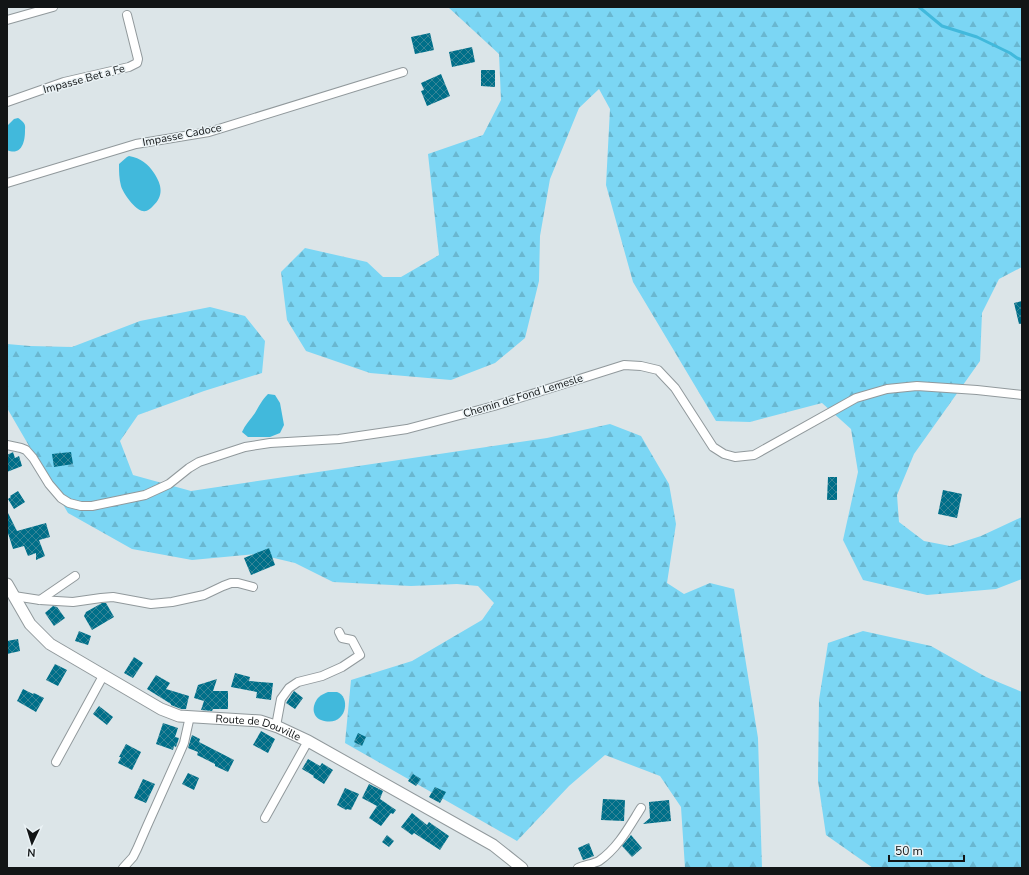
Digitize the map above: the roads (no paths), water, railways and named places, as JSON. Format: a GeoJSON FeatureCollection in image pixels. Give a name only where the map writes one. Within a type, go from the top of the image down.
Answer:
{"type":"FeatureCollection","features":[{"type":"Feature","properties":{"kind":"main road","name":"Route de Douville"},"geometry":{"type":"LineString","coordinates":[[7,584],[30,624],[50,644],[161,709],[179,716],[260,721],[276,726],[308,741],[493,845],[522,868]]}},
{"type":"Feature","properties":{"kind":"street"},"geometry":{"type":"LineString","coordinates":[[7,20],[53,7]]}},
{"type":"Feature","properties":{"kind":"street","name":"Impasse Bet a Fe"},"geometry":{"type":"LineString","coordinates":[[7,102],[64,82],[137,64],[138,59],[127,15]]}},
{"type":"Feature","properties":{"kind":"street","name":"Impasse Cadoce"},"geometry":{"type":"LineString","coordinates":[[7,183],[136,144],[209,132],[403,72]]}},
{"type":"Feature","properties":{"kind":"street","name":"Chemin de Fond Lemesle"},"geometry":{"type":"LineString","coordinates":[[7,445],[26,450],[33,458],[49,484],[61,498],[69,503],[82,506],[92,506],[145,495],[169,484],[199,462],[245,447],[270,443],[339,439],[407,428],[494,406],[624,365],[641,366],[658,370],[675,388],[713,447],[724,454],[735,457],[754,455],[856,398],[887,390],[917,386],[1022,395]]}},
{"type":"Feature","properties":{"kind":"street"},"geometry":{"type":"LineString","coordinates":[[40,600],[75,576]]}},
{"type":"Feature","properties":{"kind":"street"},"geometry":{"type":"LineString","coordinates":[[14,596],[40,600],[73,602],[113,597],[152,604],[172,602],[204,595],[231,583],[238,583],[253,587]]}},
{"type":"Feature","properties":{"kind":"street"},"geometry":{"type":"LineString","coordinates":[[276,726],[281,699],[289,688],[298,682],[322,676],[342,667],[360,655],[352,640],[342,638],[339,632]]}},
{"type":"Feature","properties":{"kind":"street"},"geometry":{"type":"LineString","coordinates":[[56,762],[103,676]]}},
{"type":"Feature","properties":{"kind":"street"},"geometry":{"type":"LineString","coordinates":[[123,868],[133,857],[137,849],[184,744],[190,716]]}},
{"type":"Feature","properties":{"kind":"street"},"geometry":{"type":"LineString","coordinates":[[265,818],[308,741]]}},
{"type":"Feature","properties":{"kind":"street"},"geometry":{"type":"LineString","coordinates":[[578,868],[597,862],[608,854],[616,846],[641,808]]}},
{"type":"Feature","properties":{"kind":"waterway"},"geometry":{"type":"LineString","coordinates":[[919,7],[942,26],[977,37],[1022,60]]}}]}
